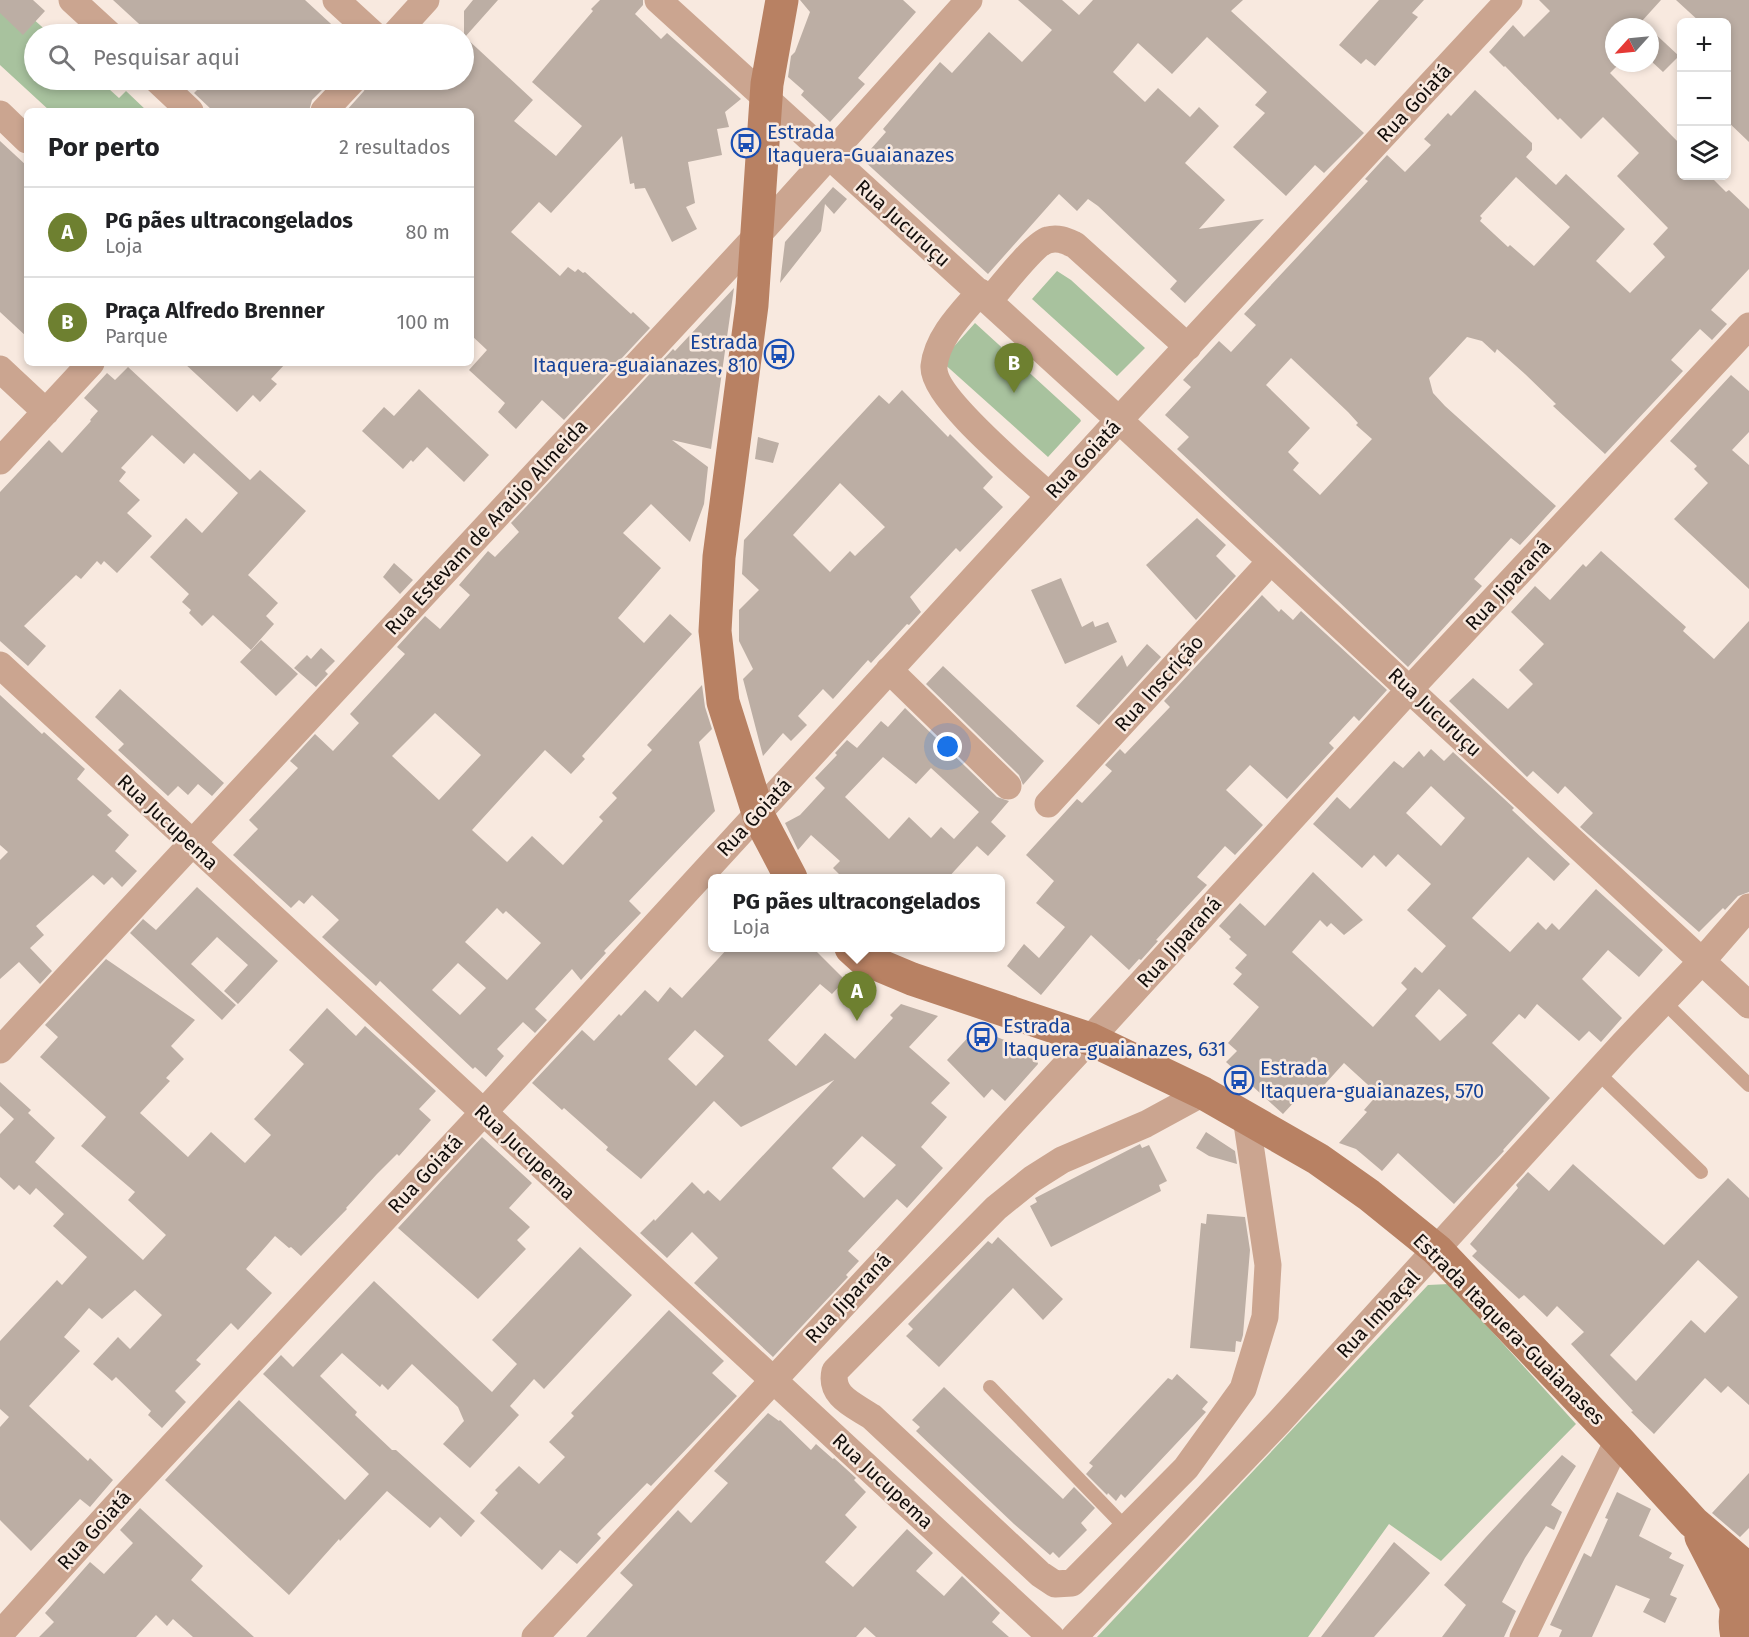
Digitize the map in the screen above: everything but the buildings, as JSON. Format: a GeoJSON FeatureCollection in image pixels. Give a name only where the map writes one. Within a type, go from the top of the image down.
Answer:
{"type":"FeatureCollection","features":[{"type":"Feature","properties":{"kind":"main road"},"geometry":{"type":"LineString","coordinates":[[782,0],[766,99],[752,305],[719,557],[715,631],[723,702],[758,812],[789,874]]}},
{"type":"Feature","properties":{"kind":"main road","name":"Estrada Itaquera-Guaianases"},"geometry":{"type":"LineString","coordinates":[[855,952],[862,958],[912,979],[1090,1039],[1203,1093],[1318,1159],[1369,1195],[1437,1250],[1693,1522],[1749,1570]]}},
{"type":"Feature","properties":{"kind":"main road","name":"Estrada Itaquera-Guaianases"},"geometry":{"type":"LineString","coordinates":[[1693,1522],[1741,1609]]}},
{"type":"Feature","properties":{"kind":"street"},"geometry":{"type":"LineString","coordinates":[[72,0],[98,24]]}},
{"type":"Feature","properties":{"kind":"street"},"geometry":{"type":"LineString","coordinates":[[336,0],[362,24]]}},
{"type":"Feature","properties":{"kind":"street"},"geometry":{"type":"LineString","coordinates":[[404,24],[426,0]]}},
{"type":"Feature","properties":{"kind":"street","name":"Rua Jucuruçu"},"geometry":{"type":"LineString","coordinates":[[658,0],[1119,420],[1749,1005]]}},
{"type":"Feature","properties":{"kind":"street","name":"Rua Estevam de Araújo Almeida"},"geometry":{"type":"LineString","coordinates":[[0,1050],[756,237],[969,0]]}},
{"type":"Feature","properties":{"kind":"street","name":"Rua Goiatá"},"geometry":{"type":"LineString","coordinates":[[0,1634],[1509,0]]}},
{"type":"Feature","properties":{"kind":"street"},"geometry":{"type":"LineString","coordinates":[[168,90],[187,108]]}},
{"type":"Feature","properties":{"kind":"street"},"geometry":{"type":"LineString","coordinates":[[327,108],[344,90]]}},
{"type":"Feature","properties":{"kind":"street"},"geometry":{"type":"LineString","coordinates":[[0,114],[24,137]]}},
{"type":"Feature","properties":{"kind":"street"},"geometry":{"type":"LineString","coordinates":[[1049,496],[958,411],[941,386],[933,369],[938,348],[958,317],[1045,240],[1059,238],[1075,245],[1188,347]]}},
{"type":"Feature","properties":{"kind":"street","name":"Rua Jiparaná"},"geometry":{"type":"LineString","coordinates":[[535,1637],[1090,1039],[1410,689],[1749,326]]}},
{"type":"Feature","properties":{"kind":"street"},"geometry":{"type":"LineString","coordinates":[[0,461],[88,366]]}},
{"type":"Feature","properties":{"kind":"street"},"geometry":{"type":"LineString","coordinates":[[0,369],[46,412]]}},
{"type":"Feature","properties":{"kind":"street","name":"Rua Inscrição"},"geometry":{"type":"LineString","coordinates":[[1048,804],[1271,561]]}},
{"type":"Feature","properties":{"kind":"street","name":"Rua Jucupema"},"geometry":{"type":"LineString","coordinates":[[0,665],[1052,1637]]}},
{"type":"Feature","properties":{"kind":"street"},"geometry":{"type":"LineString","coordinates":[[889,670],[1008,786]]}},
{"type":"Feature","properties":{"kind":"street","name":"Rua Imbaçal"},"geometry":{"type":"LineString","coordinates":[[1074,1637],[1280,1421],[1749,907]]}},
{"type":"Feature","properties":{"kind":"street"},"geometry":{"type":"LineString","coordinates":[[1203,1093],[1146,1124],[1062,1160],[1032,1179],[996,1208],[835,1371],[834,1388],[840,1396],[872,1417],[1041,1574],[1055,1584],[1072,1583],[1186,1468],[1243,1389],[1265,1317],[1268,1265],[1246,1117]]}},
{"type":"Feature","properties":{"kind":"street"},"geometry":{"type":"LineString","coordinates":[[1523,1637],[1618,1440]]}},
{"type":"Feature","properties":{"kind":"lane"},"geometry":{"type":"LineString","coordinates":[[1664,1002],[1749,1085]]}},
{"type":"Feature","properties":{"kind":"lane"},"geometry":{"type":"LineString","coordinates":[[1598,1073],[1701,1172]]}},
{"type":"Feature","properties":{"kind":"lane"},"geometry":{"type":"LineString","coordinates":[[990,1387],[1127,1529]]}},
{"type":"Feature","properties":{"kind":"green space"},"geometry":{"type":"Polygon","coordinates":[[[0,0],[12,0],[39,24],[24,24],[24,87],[0,65],[0,0]]]}},
{"type":"Feature","properties":{"kind":"green space"},"geometry":{"type":"Polygon","coordinates":[[[27,90],[110,90],[119,98],[126,91],[144,108],[47,108],[27,90]]]}},
{"type":"Feature","properties":{"kind":"green space"},"geometry":{"type":"Polygon","coordinates":[[[1057,271],[1071,280],[1145,348],[1117,376],[1032,299],[1057,271]]]}},
{"type":"Feature","properties":{"kind":"green space"},"geometry":{"type":"Polygon","coordinates":[[[975,323],[1080,419],[1081,421],[1048,457],[941,361],[975,323]]]}},
{"type":"Feature","properties":{"kind":"green space"},"geometry":{"type":"Polygon","coordinates":[[[1449,1284],[1576,1424],[1441,1561],[1389,1524],[1308,1637],[1097,1637],[1428,1285],[1449,1284]]]}},
{"type":"Feature","properties":{"kind":"place","name":"Estrada Itaquera-Guaianazes"},"geometry":{"type":"Point","coordinates":[746,143]}},
{"type":"Feature","properties":{"kind":"place","name":"Estrada Itaquera-guaianazes, 810"},"geometry":{"type":"Point","coordinates":[779,354]}},
{"type":"Feature","properties":{"kind":"place","name":"Praça Alfredo Brenner"},"geometry":{"type":"Point","coordinates":[1014,393]}},
{"type":"Feature","properties":{"kind":"place","name":"PG pães ultracongelados"},"geometry":{"type":"Point","coordinates":[857,1021]}},
{"type":"Feature","properties":{"kind":"place","name":"Estrada Itaquera-guaianazes, 631"},"geometry":{"type":"Point","coordinates":[982,1037]}},
{"type":"Feature","properties":{"kind":"place","name":"Estrada Itaquera-guaianazes, 570"},"geometry":{"type":"Point","coordinates":[1239,1080]}}]}
